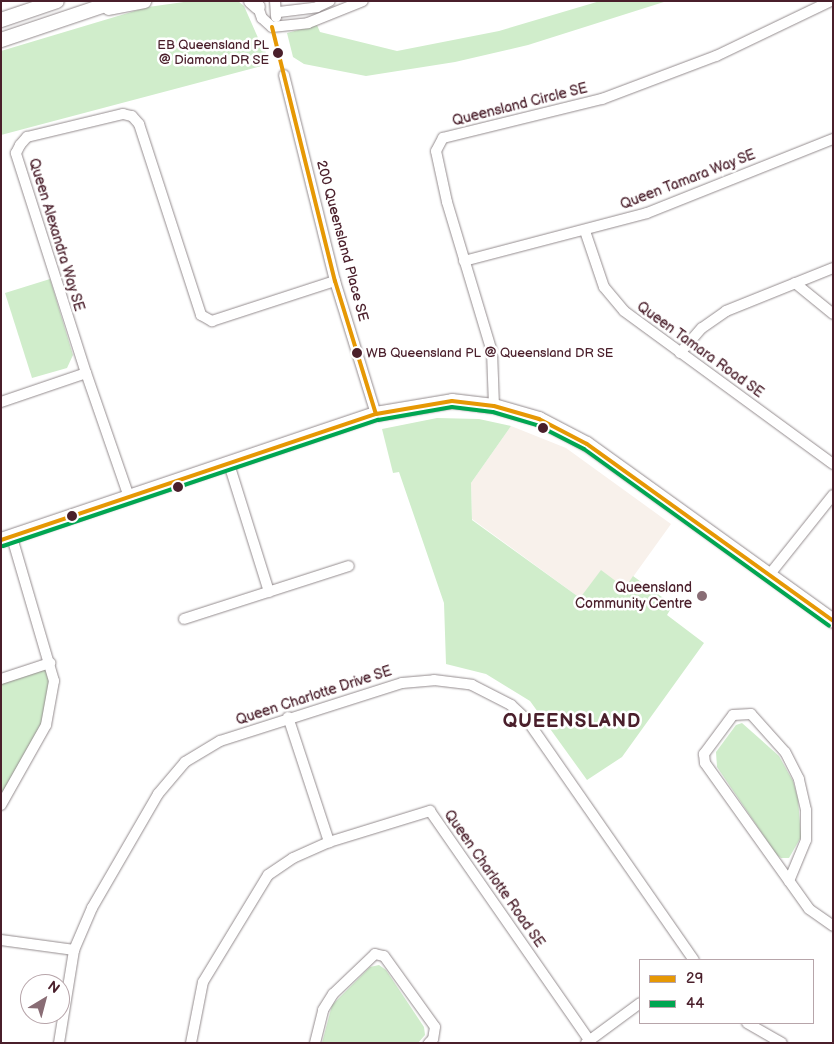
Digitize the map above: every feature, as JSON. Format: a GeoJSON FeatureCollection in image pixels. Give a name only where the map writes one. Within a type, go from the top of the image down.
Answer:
{"type":"FeatureCollection","features":[{"type":"Feature","properties":{"kind":"street"},"geometry":{"type":"LineString","coordinates":[[1,20],[57,1]]}},
{"type":"Feature","properties":{"kind":"street"},"geometry":{"type":"LineString","coordinates":[[1,40],[117,1]]}},
{"type":"Feature","properties":{"kind":"street"},"geometry":{"type":"LineString","coordinates":[[76,15],[144,1]]}},
{"type":"Feature","properties":{"kind":"street"},"geometry":{"type":"LineString","coordinates":[[272,27],[279,12],[276,1]]}},
{"type":"Feature","properties":{"kind":"street"},"geometry":{"type":"LineString","coordinates":[[279,12],[317,7],[330,1]]}},
{"type":"Feature","properties":{"kind":"street"},"geometry":{"type":"LineString","coordinates":[[272,27],[308,23],[363,1]]}},
{"type":"Feature","properties":{"kind":"street","name":"Queensland Circle SE"},"geometry":{"type":"LineString","coordinates":[[494,406],[492,352],[464,261],[436,152],[443,138],[602,99],[716,56],[831,1]]}},
{"type":"Feature","properties":{"kind":"street"},"geometry":{"type":"LineString","coordinates":[[255,3],[272,27]]}},
{"type":"Feature","properties":{"kind":"street","name":"200 Queensland Place SE"},"geometry":{"type":"LineString","coordinates":[[284,75],[336,281],[376,414]]}},
{"type":"Feature","properties":{"kind":"street","name":"Queen Alexandra Way SE"},"geometry":{"type":"LineString","coordinates":[[129,496],[86,373],[16,153],[27,138],[123,114],[132,116],[139,124],[201,315],[212,322],[336,281]]}},
{"type":"Feature","properties":{"kind":"street","name":"Queen Tamara Way SE"},"geometry":{"type":"LineString","coordinates":[[464,261],[647,213],[833,139]]}},
{"type":"Feature","properties":{"kind":"street","name":"Queen Tamara Road SE"},"geometry":{"type":"LineString","coordinates":[[585,230],[604,287],[624,311],[833,464]]}},
{"type":"Feature","properties":{"kind":"street"},"geometry":{"type":"LineString","coordinates":[[680,353],[702,328],[726,311],[833,268]]}},
{"type":"Feature","properties":{"kind":"street"},"geometry":{"type":"LineString","coordinates":[[795,284],[833,314]]}},
{"type":"Feature","properties":{"kind":"street"},"geometry":{"type":"LineString","coordinates":[[1,402],[86,373]]}},
{"type":"Feature","properties":{"kind":"street"},"geometry":{"type":"LineString","coordinates":[[1,805],[46,725],[54,681],[50,663],[7,538],[376,414],[452,401],[494,406],[539,420],[587,444],[833,621]]}},
{"type":"Feature","properties":{"kind":"street"},"geometry":{"type":"LineString","coordinates":[[229,464],[270,592]]}},
{"type":"Feature","properties":{"kind":"street"},"geometry":{"type":"LineString","coordinates":[[770,574],[833,495]]}},
{"type":"Feature","properties":{"kind":"street"},"geometry":{"type":"LineString","coordinates":[[184,619],[349,566]]}},
{"type":"Feature","properties":{"kind":"street"},"geometry":{"type":"LineString","coordinates":[[1,679],[50,663]]}},
{"type":"Feature","properties":{"kind":"street","name":"Queen Charlotte Drive SE"},"geometry":{"type":"LineString","coordinates":[[59,1043],[74,950],[92,908],[158,794],[185,762],[220,741],[288,717],[402,683],[434,680],[472,685],[511,705],[527,720],[692,959]]}},
{"type":"Feature","properties":{"kind":"street"},"geometry":{"type":"LineString","coordinates":[[789,881],[806,840],[806,810],[799,779],[785,752],[751,714],[733,715],[704,754],[706,763],[789,881],[809,909],[833,926]]}},
{"type":"Feature","properties":{"kind":"street"},"geometry":{"type":"LineString","coordinates":[[288,717],[329,842]]}},
{"type":"Feature","properties":{"kind":"street","name":"Queen Charlotte Road SE"},"geometry":{"type":"LineString","coordinates":[[191,1043],[203,982],[257,890],[268,875],[293,858],[329,842],[430,811],[588,1041]]}},
{"type":"Feature","properties":{"kind":"street"},"geometry":{"type":"LineString","coordinates":[[1,940],[74,950]]}},
{"type":"Feature","properties":{"kind":"street"},"geometry":{"type":"LineString","coordinates":[[316,1043],[323,1010],[333,994],[375,954],[384,956],[435,1027],[434,1039],[429,1043]]}},
{"type":"Feature","properties":{"kind":"street"},"geometry":{"type":"LineString","coordinates":[[588,1041],[639,1004]]}},
{"type":"Feature","properties":{"kind":"street"},"geometry":{"type":"LineString","coordinates":[[749,1024],[782,1043]]}},
{"type":"Feature","properties":{"kind":"shaded area"},"geometry":{"type":"Polygon","coordinates":[[[511,426],[566,448],[671,524],[625,588],[580,598],[472,519],[471,483],[511,426]]]}},
{"type":"Feature","properties":{"kind":"green space"},"geometry":{"type":"Polygon","coordinates":[[[191,1],[238,1],[244,6],[259,40],[263,43],[269,64],[1,135],[1,51],[148,7],[191,1]]]}},
{"type":"Feature","properties":{"kind":"green space"},"geometry":{"type":"Polygon","coordinates":[[[600,1],[667,1],[528,45],[455,62],[366,76],[304,64],[293,57],[287,33],[317,25],[320,32],[397,51],[499,31],[600,1]]]}},
{"type":"Feature","properties":{"kind":"green space"},"geometry":{"type":"Polygon","coordinates":[[[50,279],[73,355],[67,368],[32,378],[5,293],[50,279]]]}},
{"type":"Feature","properties":{"kind":"green space"},"geometry":{"type":"Polygon","coordinates":[[[437,418],[479,419],[511,426],[471,483],[472,520],[580,598],[601,570],[625,588],[633,576],[673,605],[667,615],[704,643],[622,757],[587,780],[530,701],[486,674],[446,664],[444,603],[399,472],[393,473],[382,429],[437,418]]]}},
{"type":"Feature","properties":{"kind":"green space"},"geometry":{"type":"Polygon","coordinates":[[[50,663],[54,681],[46,725],[7,794],[1,791],[1,679],[50,663]]]}},
{"type":"Feature","properties":{"kind":"green space"},"geometry":{"type":"Polygon","coordinates":[[[742,723],[779,756],[793,781],[798,799],[801,837],[789,858],[781,858],[776,854],[717,767],[716,752],[736,725],[742,723]]]}},
{"type":"Feature","properties":{"kind":"green space"},"geometry":{"type":"Polygon","coordinates":[[[379,965],[386,970],[424,1027],[425,1035],[418,1043],[322,1043],[332,1005],[370,967],[379,965]]]}},
{"type":"Feature","properties":{"kind":"transit line","name":"29"},"geometry":{"type":"LineString","coordinates":[[272,27],[335,281],[376,414]]}},
{"type":"Feature","properties":{"kind":"transit line","name":"29"},"geometry":{"type":"LineString","coordinates":[[1,540],[376,414],[452,401],[494,406],[539,419],[587,444],[833,621]]}},
{"type":"Feature","properties":{"kind":"transit line","name":"44"},"geometry":{"type":"LineString","coordinates":[[3,546],[378,420],[452,407],[493,412],[537,425],[584,449],[829,626]]}},
{"type":"Feature","properties":{"kind":"place","name":"EB Queensland PL @ Diamond DR SE"},"geometry":{"type":"Point","coordinates":[278,53]}},
{"type":"Feature","properties":{"kind":"place","name":"WB Queensland PL @ Queensland DR SE"},"geometry":{"type":"Point","coordinates":[357,353]}},
{"type":"Feature","properties":{"kind":"place","name":"Queensland Community Centre"},"geometry":{"type":"Point","coordinates":[702,596]}},
{"type":"Feature","properties":{"kind":"district","name":"QUEENSLAND"},"geometry":{"type":"Point","coordinates":[572,722]}}]}
